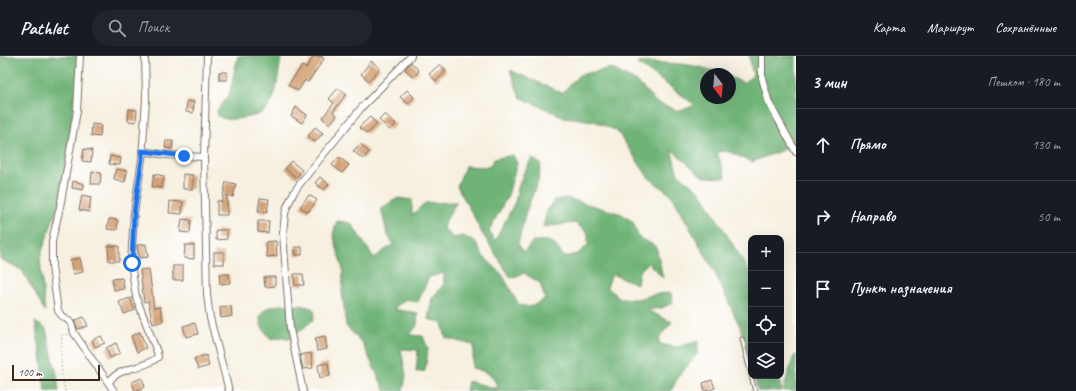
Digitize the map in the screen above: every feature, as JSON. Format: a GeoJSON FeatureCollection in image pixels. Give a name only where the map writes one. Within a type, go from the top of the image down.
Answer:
{"type":"FeatureCollection","features":[{"type":"Feature","properties":{"kind":"street"},"geometry":{"type":"LineString","coordinates":[[80,56],[77,111],[54,233],[52,267],[58,311],[62,316],[69,319],[74,333],[114,391]]}},
{"type":"Feature","properties":{"kind":"street"},"geometry":{"type":"LineString","coordinates":[[109,382],[113,377],[120,373],[149,364],[158,357],[136,297],[132,277],[132,239],[146,99],[146,56]]}},
{"type":"Feature","properties":{"kind":"street"},"geometry":{"type":"LineString","coordinates":[[207,56],[204,157],[207,295],[210,318],[229,391]]}},
{"type":"Feature","properties":{"kind":"street"},"geometry":{"type":"LineString","coordinates":[[303,391],[290,329],[283,233],[287,207],[294,192],[302,181],[358,111],[411,56]]}},
{"type":"Feature","properties":{"kind":"street"},"geometry":{"type":"LineString","coordinates":[[762,56],[762,78],[769,103],[796,152]]}},
{"type":"Feature","properties":{"kind":"street"},"geometry":{"type":"LineString","coordinates":[[142,151],[166,155],[204,157]]}},
{"type":"Feature","properties":{"kind":"lane"},"geometry":{"type":"LineString","coordinates":[[742,339],[748,364]]}},
{"type":"Feature","properties":{"kind":"lane"},"geometry":{"type":"LineString","coordinates":[[752,379],[755,391]]}},
{"type":"Feature","properties":{"kind":"path"},"geometry":{"type":"LineString","coordinates":[[65,391],[61,349],[62,335],[74,333]]}},
{"type":"Feature","properties":{"kind":"green space"},"geometry":{"type":"Polygon","coordinates":[[[0,56],[79,56],[61,197],[40,257],[45,312],[22,270],[0,259],[0,56]]]}},
{"type":"Feature","properties":{"kind":"green space"},"geometry":{"type":"Polygon","coordinates":[[[238,56],[282,56],[276,90],[270,105],[257,115],[251,117],[224,119],[218,116],[217,111],[229,95],[238,56]]]}},
{"type":"Feature","properties":{"kind":"green space"},"geometry":{"type":"Polygon","coordinates":[[[749,56],[796,56],[796,154],[785,149],[752,162],[727,151],[717,152],[726,178],[703,177],[671,149],[678,174],[700,191],[748,269],[748,354],[741,329],[713,269],[672,196],[648,177],[617,131],[594,121],[564,117],[520,97],[510,70],[562,93],[579,75],[611,68],[637,82],[657,103],[680,111],[695,105],[637,63],[680,64],[702,68],[700,68],[700,104],[736,104],[736,80],[744,83],[753,75],[749,56]]]}},
{"type":"Feature","properties":{"kind":"green space"},"geometry":{"type":"Polygon","coordinates":[[[513,155],[517,163],[508,195],[489,231],[495,241],[515,202],[523,174],[532,158],[541,164],[538,181],[526,212],[518,244],[524,252],[532,242],[538,241],[551,242],[564,257],[578,254],[588,245],[588,233],[575,223],[543,227],[547,211],[554,200],[566,198],[622,214],[633,222],[639,238],[656,246],[663,278],[648,263],[639,272],[637,284],[612,274],[607,287],[620,299],[637,299],[655,294],[671,293],[673,303],[661,308],[647,310],[672,322],[660,337],[659,344],[677,347],[698,341],[698,353],[677,379],[671,391],[466,391],[468,381],[498,389],[494,380],[488,374],[481,370],[472,368],[474,345],[446,338],[442,323],[428,319],[432,298],[444,284],[444,273],[429,277],[418,302],[406,299],[393,309],[418,313],[417,325],[410,335],[423,336],[428,349],[425,371],[416,372],[418,350],[401,349],[406,376],[403,391],[385,391],[362,343],[346,326],[342,293],[343,270],[333,234],[337,221],[351,223],[374,258],[393,244],[387,234],[381,208],[398,198],[412,200],[412,215],[425,203],[457,202],[443,227],[453,238],[462,236],[475,241],[483,256],[502,274],[519,305],[530,307],[545,299],[540,283],[524,273],[511,278],[480,230],[457,186],[465,166],[489,167],[494,159],[513,155]]]}},
{"type":"Feature","properties":{"kind":"green space"},"geometry":{"type":"Polygon","coordinates":[[[279,305],[300,305],[312,308],[315,312],[313,320],[291,339],[282,337],[271,339],[261,324],[260,316],[266,309],[279,305]]]}},
{"type":"Feature","properties":{"kind":"green space"},"geometry":{"type":"Polygon","coordinates":[[[35,322],[46,329],[57,375],[59,391],[45,391],[41,355],[35,322]]]}},
{"type":"Feature","properties":{"kind":"green space"},"geometry":{"type":"Polygon","coordinates":[[[796,354],[796,391],[783,391],[793,358],[796,354]]]}},
{"type":"Feature","properties":{"kind":"green space"},"geometry":{"type":"Polygon","coordinates":[[[755,379],[779,379],[782,391],[758,391],[755,379]]]}},
{"type":"Feature","properties":{"kind":"building"},"geometry":{"type":"Polygon","coordinates":[[[314,56],[321,56],[324,59],[308,82],[305,80],[298,91],[288,85],[302,66],[306,68],[314,56]]]}},
{"type":"Feature","properties":{"kind":"building"},"geometry":{"type":"Polygon","coordinates":[[[371,61],[380,68],[369,81],[361,74],[371,61]]]}},
{"type":"Feature","properties":{"kind":"building"},"geometry":{"type":"Polygon","coordinates":[[[411,62],[419,71],[413,77],[405,69],[411,62]]]}},
{"type":"Feature","properties":{"kind":"building"},"geometry":{"type":"Polygon","coordinates":[[[440,64],[446,71],[436,81],[429,74],[440,64]]]}},
{"type":"Feature","properties":{"kind":"building"},"geometry":{"type":"Polygon","coordinates":[[[219,72],[227,72],[227,80],[219,80],[219,72]]]}},
{"type":"Feature","properties":{"kind":"building"},"geometry":{"type":"Polygon","coordinates":[[[338,88],[346,94],[333,112],[337,115],[330,124],[322,118],[334,103],[329,99],[338,88]]]}},
{"type":"Feature","properties":{"kind":"building"},"geometry":{"type":"Polygon","coordinates":[[[407,90],[414,97],[408,104],[400,97],[407,90]]]}},
{"type":"Feature","properties":{"kind":"building"},"geometry":{"type":"Polygon","coordinates":[[[187,101],[194,102],[193,113],[186,112],[187,101]]]}},
{"type":"Feature","properties":{"kind":"building"},"geometry":{"type":"Polygon","coordinates":[[[296,107],[307,115],[302,123],[291,116],[296,107]]]}},
{"type":"Feature","properties":{"kind":"building"},"geometry":{"type":"Polygon","coordinates":[[[129,109],[137,110],[136,122],[128,121],[129,109]]]}},
{"type":"Feature","properties":{"kind":"building"},"geometry":{"type":"Polygon","coordinates":[[[385,114],[396,124],[390,130],[379,120],[385,114]]]}},
{"type":"Feature","properties":{"kind":"building"},"geometry":{"type":"Polygon","coordinates":[[[370,117],[377,124],[367,134],[359,127],[370,117]]]}},
{"type":"Feature","properties":{"kind":"building"},"geometry":{"type":"Polygon","coordinates":[[[92,124],[101,125],[100,137],[91,136],[92,124]]]}},
{"type":"Feature","properties":{"kind":"building"},"geometry":{"type":"Polygon","coordinates":[[[315,127],[323,133],[315,142],[308,136],[315,127]]]}},
{"type":"Feature","properties":{"kind":"building"},"geometry":{"type":"Polygon","coordinates":[[[166,141],[173,141],[172,149],[165,148],[166,141]]]}},
{"type":"Feature","properties":{"kind":"building"},"geometry":{"type":"Polygon","coordinates":[[[360,144],[369,152],[363,159],[353,151],[360,144]]]}},
{"type":"Feature","properties":{"kind":"building"},"geometry":{"type":"Polygon","coordinates":[[[84,149],[92,150],[91,162],[82,161],[84,149]]]}},
{"type":"Feature","properties":{"kind":"building"},"geometry":{"type":"Polygon","coordinates":[[[110,156],[121,158],[120,165],[109,164],[110,156]]]}},
{"type":"Feature","properties":{"kind":"building"},"geometry":{"type":"Polygon","coordinates":[[[339,157],[349,165],[342,173],[332,165],[339,157]]]}},
{"type":"Feature","properties":{"kind":"building"},"geometry":{"type":"Polygon","coordinates":[[[291,161],[302,170],[297,178],[285,169],[291,161]]]}},
{"type":"Feature","properties":{"kind":"building"},"geometry":{"type":"Polygon","coordinates":[[[116,169],[127,171],[125,182],[114,179],[116,169]]]}},
{"type":"Feature","properties":{"kind":"building"},"geometry":{"type":"Polygon","coordinates":[[[92,172],[101,173],[100,184],[91,184],[92,172]]]}},
{"type":"Feature","properties":{"kind":"building"},"geometry":{"type":"Polygon","coordinates":[[[154,174],[164,176],[162,188],[152,187],[154,174]]]}},
{"type":"Feature","properties":{"kind":"building"},"geometry":{"type":"Polygon","coordinates":[[[183,174],[193,175],[193,189],[183,189],[183,174]]]}},
{"type":"Feature","properties":{"kind":"building"},"geometry":{"type":"Polygon","coordinates":[[[320,177],[329,184],[324,190],[315,183],[320,177]]]}},
{"type":"Feature","properties":{"kind":"building"},"geometry":{"type":"Polygon","coordinates":[[[73,181],[84,184],[83,190],[72,188],[73,181]]]}},
{"type":"Feature","properties":{"kind":"building"},"geometry":{"type":"Polygon","coordinates":[[[226,182],[236,184],[233,197],[227,195],[227,215],[217,215],[217,201],[222,201],[226,182]]]}},
{"type":"Feature","properties":{"kind":"building"},"geometry":{"type":"Polygon","coordinates":[[[82,195],[91,197],[89,212],[79,210],[82,195]]]}},
{"type":"Feature","properties":{"kind":"building"},"geometry":{"type":"Polygon","coordinates":[[[309,195],[317,200],[308,212],[300,207],[309,195]]]}},
{"type":"Feature","properties":{"kind":"building"},"geometry":{"type":"Polygon","coordinates":[[[260,198],[269,199],[267,212],[258,211],[260,198]]]}},
{"type":"Feature","properties":{"kind":"building"},"geometry":{"type":"Polygon","coordinates":[[[170,201],[183,202],[182,214],[169,213],[170,201]]]}},
{"type":"Feature","properties":{"kind":"building"},"geometry":{"type":"Polygon","coordinates":[[[109,219],[118,220],[117,230],[107,229],[109,219]]]}},
{"type":"Feature","properties":{"kind":"building"},"geometry":{"type":"Polygon","coordinates":[[[182,219],[191,220],[190,233],[180,232],[182,219]]]}},
{"type":"Feature","properties":{"kind":"building"},"geometry":{"type":"Polygon","coordinates":[[[258,221],[269,221],[268,233],[258,232],[258,221]]]}},
{"type":"Feature","properties":{"kind":"building"},"geometry":{"type":"Polygon","coordinates":[[[216,230],[227,230],[227,239],[216,240],[216,230]]]}},
{"type":"Feature","properties":{"kind":"building"},"geometry":{"type":"Polygon","coordinates":[[[276,241],[277,256],[267,257],[266,242],[276,241]]]}},
{"type":"Feature","properties":{"kind":"building"},"geometry":{"type":"Polygon","coordinates":[[[146,244],[148,257],[139,258],[137,245],[146,244]]]}},
{"type":"Feature","properties":{"kind":"building"},"geometry":{"type":"Polygon","coordinates":[[[185,245],[194,245],[194,259],[184,258],[185,245]]]}},
{"type":"Feature","properties":{"kind":"building"},"geometry":{"type":"Polygon","coordinates":[[[108,246],[119,246],[119,261],[109,261],[108,246]]]}},
{"type":"Feature","properties":{"kind":"building"},"geometry":{"type":"Polygon","coordinates":[[[295,247],[302,247],[302,255],[295,255],[295,247]]]}},
{"type":"Feature","properties":{"kind":"building"},"geometry":{"type":"Polygon","coordinates":[[[214,252],[224,252],[224,264],[214,264],[214,252]]]}},
{"type":"Feature","properties":{"kind":"building"},"geometry":{"type":"Polygon","coordinates":[[[80,258],[83,272],[73,274],[70,260],[80,258]]]}},
{"type":"Feature","properties":{"kind":"building"},"geometry":{"type":"Polygon","coordinates":[[[173,266],[183,266],[183,280],[173,280],[173,266]]]}},
{"type":"Feature","properties":{"kind":"building"},"geometry":{"type":"Polygon","coordinates":[[[149,269],[154,308],[160,307],[163,321],[153,324],[148,301],[144,302],[140,270],[149,269]]]}},
{"type":"Feature","properties":{"kind":"building"},"geometry":{"type":"Polygon","coordinates":[[[219,274],[229,274],[230,283],[220,284],[219,274]]]}},
{"type":"Feature","properties":{"kind":"building"},"geometry":{"type":"Polygon","coordinates":[[[294,274],[303,274],[304,285],[295,285],[294,274]]]}},
{"type":"Feature","properties":{"kind":"building"},"geometry":{"type":"Polygon","coordinates":[[[264,277],[275,277],[275,286],[265,287],[264,277]]]}},
{"type":"Feature","properties":{"kind":"building"},"geometry":{"type":"Polygon","coordinates":[[[122,278],[124,289],[114,290],[112,279],[122,278]]]}},
{"type":"Feature","properties":{"kind":"building"},"geometry":{"type":"Polygon","coordinates":[[[130,298],[135,310],[124,314],[119,302],[130,298]]]}},
{"type":"Feature","properties":{"kind":"building"},"geometry":{"type":"Polygon","coordinates":[[[231,306],[232,316],[221,318],[220,307],[231,306]]]}},
{"type":"Feature","properties":{"kind":"building"},"geometry":{"type":"Polygon","coordinates":[[[84,317],[88,326],[78,329],[74,321],[84,317]]]}},
{"type":"Feature","properties":{"kind":"building"},"geometry":{"type":"Polygon","coordinates":[[[195,323],[198,334],[186,337],[183,326],[195,323]]]}},
{"type":"Feature","properties":{"kind":"building"},"geometry":{"type":"Polygon","coordinates":[[[140,332],[146,348],[137,352],[131,336],[140,332]]]}},
{"type":"Feature","properties":{"kind":"building"},"geometry":{"type":"Polygon","coordinates":[[[101,336],[105,343],[95,347],[92,340],[101,336]]]}},
{"type":"Feature","properties":{"kind":"building"},"geometry":{"type":"Polygon","coordinates":[[[325,336],[327,349],[317,351],[315,338],[325,336]]]}},
{"type":"Feature","properties":{"kind":"building"},"geometry":{"type":"Polygon","coordinates":[[[116,343],[120,353],[110,358],[106,348],[116,343]]]}},
{"type":"Feature","properties":{"kind":"building"},"geometry":{"type":"Polygon","coordinates":[[[311,353],[313,368],[303,369],[300,355],[311,353]]]}},
{"type":"Feature","properties":{"kind":"building"},"geometry":{"type":"Polygon","coordinates":[[[206,355],[209,366],[198,369],[194,359],[206,355]]]}},
{"type":"Feature","properties":{"kind":"building"},"geometry":{"type":"Polygon","coordinates":[[[328,363],[330,376],[320,378],[318,365],[328,363]]]}},
{"type":"Feature","properties":{"kind":"building"},"geometry":{"type":"Polygon","coordinates":[[[142,378],[145,387],[135,391],[132,382],[142,378]]]}},
{"type":"Feature","properties":{"kind":"building"},"geometry":{"type":"Polygon","coordinates":[[[712,380],[715,388],[705,391],[703,383],[712,380]]]}},
{"type":"Feature","properties":{"kind":"route"},"geometry":{"type":"LineString","coordinates":[[132,263],[134,213],[142,151],[184,156]]}}]}
